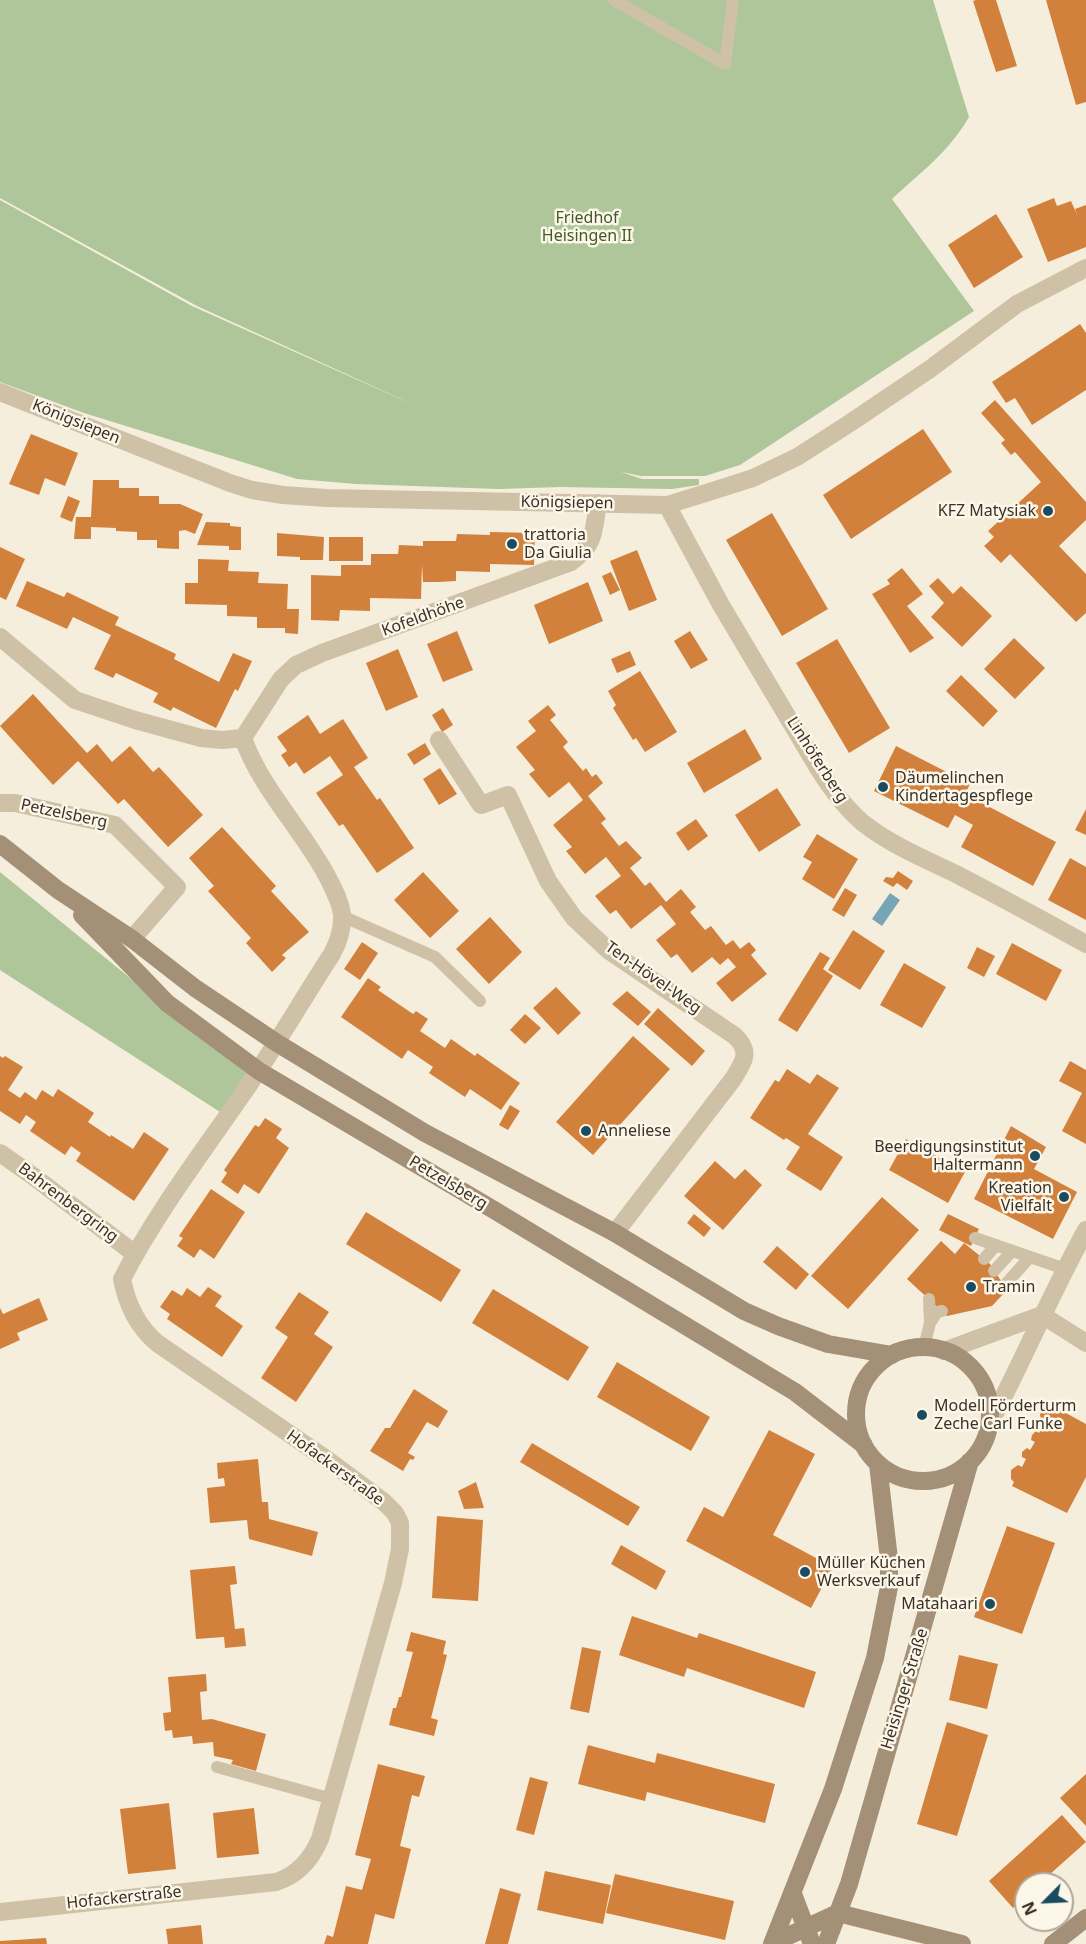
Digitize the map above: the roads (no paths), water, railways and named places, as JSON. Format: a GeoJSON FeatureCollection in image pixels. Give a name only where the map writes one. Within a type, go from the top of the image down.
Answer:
{"type":"FeatureCollection","features":[{"type":"Feature","properties":{"kind":"main road","name":"Petzelsberg"},"geometry":{"type":"LineString","coordinates":[[0,844],[58,890],[132,939],[195,988],[277,1043],[425,1132],[615,1233],[744,1311],[828,1344],[892,1355]]}},
{"type":"Feature","properties":{"kind":"main road","name":"Petzelsberg"},"geometry":{"type":"LineString","coordinates":[[58,890],[167,1004],[259,1071],[786,1387],[864,1445]]}},
{"type":"Feature","properties":{"kind":"main road"},"geometry":{"type":"LineString","coordinates":[[924,1347],[944,1351],[968,1364],[975,1373],[987,1395],[990,1423],[984,1442],[970,1461],[957,1472],[925,1481],[908,1479],[878,1464],[864,1445],[856,1420],[859,1395],[871,1371],[892,1355],[904,1350],[924,1347]]}},
{"type":"Feature","properties":{"kind":"main road","name":"Heisinger Straße"},"geometry":{"type":"LineString","coordinates":[[826,1944],[849,1884],[970,1461]]}},
{"type":"Feature","properties":{"kind":"main road"},"geometry":{"type":"LineString","coordinates":[[772,1943],[793,1894],[848,1746],[883,1624],[889,1587],[889,1559],[878,1464]]}},
{"type":"Feature","properties":{"kind":"main road"},"geometry":{"type":"LineString","coordinates":[[793,1894],[808,1936]]}},
{"type":"Feature","properties":{"kind":"main road"},"geometry":{"type":"LineString","coordinates":[[772,1943],[808,1936],[838,1913],[962,1944]]}},
{"type":"Feature","properties":{"kind":"main road"},"geometry":{"type":"LineString","coordinates":[[1053,1944],[1086,1918]]}},
{"type":"Feature","properties":{"kind":"street","name":"Königsiepen"},"geometry":{"type":"LineString","coordinates":[[0,392],[210,476],[252,490],[326,498],[667,505],[753,478],[797,457],[921,375],[1017,304],[1086,268]]}},
{"type":"Feature","properties":{"kind":"street","name":"Kofeldhöhe"},"geometry":{"type":"LineString","coordinates":[[243,738],[281,679],[296,666],[322,653],[571,562],[585,551],[592,539],[598,503]]}},
{"type":"Feature","properties":{"kind":"street","name":"Linhöferberg"},"geometry":{"type":"LineString","coordinates":[[667,505],[721,604],[812,758],[827,783],[846,806],[864,823],[898,845],[1028,911],[1086,944]]}},
{"type":"Feature","properties":{"kind":"street"},"geometry":{"type":"LineString","coordinates":[[0,637],[75,700],[201,738],[222,740],[243,738],[259,773],[321,865],[338,896],[342,916],[339,940],[332,954],[277,1043]]}},
{"type":"Feature","properties":{"kind":"street","name":"Ten-Hövel-Weg"},"geometry":{"type":"LineString","coordinates":[[439,740],[481,805],[508,795],[548,881],[574,918],[608,950],[735,1036],[742,1042],[745,1049],[743,1063],[733,1079],[615,1233]]}},
{"type":"Feature","properties":{"kind":"street","name":"Petzelsberg"},"geometry":{"type":"LineString","coordinates":[[0,803],[15,802],[115,825],[177,887],[132,939]]}},
{"type":"Feature","properties":{"kind":"street","name":"Hofackerstraße"},"geometry":{"type":"LineString","coordinates":[[0,1912],[243,1886],[288,1878],[300,1870],[316,1850],[393,1583],[400,1549],[400,1523],[384,1502],[148,1335],[130,1309],[122,1279],[135,1254],[277,1043]]}},
{"type":"Feature","properties":{"kind":"street","name":"Bahrenbergring"},"geometry":{"type":"LineString","coordinates":[[0,1153],[135,1254]]}},
{"type":"Feature","properties":{"kind":"street"},"geometry":{"type":"LineString","coordinates":[[990,1423],[1022,1363],[1042,1315],[1086,1230]]}},
{"type":"Feature","properties":{"kind":"street"},"geometry":{"type":"LineString","coordinates":[[1042,1315],[1086,1342]]}},
{"type":"Feature","properties":{"kind":"street"},"geometry":{"type":"LineString","coordinates":[[944,1351],[1042,1315]]}},
{"type":"Feature","properties":{"kind":"lane"},"geometry":{"type":"LineString","coordinates":[[614,0],[725,64],[733,0]]}},
{"type":"Feature","properties":{"kind":"lane"},"geometry":{"type":"LineString","coordinates":[[342,916],[435,957],[480,1001]]}},
{"type":"Feature","properties":{"kind":"lane"},"geometry":{"type":"LineString","coordinates":[[976,1243],[996,1245],[1065,1269]]}},
{"type":"Feature","properties":{"kind":"lane"},"geometry":{"type":"LineString","coordinates":[[984,1259],[996,1245]]}},
{"type":"Feature","properties":{"kind":"lane"},"geometry":{"type":"LineString","coordinates":[[994,1271],[1012,1251]]}},
{"type":"Feature","properties":{"kind":"lane"},"geometry":{"type":"LineString","coordinates":[[1004,1286],[1030,1257]]}},
{"type":"Feature","properties":{"kind":"lane"},"geometry":{"type":"LineString","coordinates":[[924,1347],[930,1323],[929,1299]]}},
{"type":"Feature","properties":{"kind":"lane"},"geometry":{"type":"LineString","coordinates":[[930,1323],[940,1311]]}},
{"type":"Feature","properties":{"kind":"lane"},"geometry":{"type":"LineString","coordinates":[[217,1767],[332,1799]]}},
{"type":"Feature","properties":{"kind":"water"},"geometry":{"type":"Polygon","coordinates":[[[890,893],[900,900],[882,926],[872,919],[890,893]]]}},
{"type":"Feature","properties":{"kind":"place","name":"KFZ Matysiak"},"geometry":{"type":"Point","coordinates":[1048,511]}},
{"type":"Feature","properties":{"kind":"place","name":"trattoria Da Giulia"},"geometry":{"type":"Point","coordinates":[512,544]}},
{"type":"Feature","properties":{"kind":"place","name":"Däumelinchen Kindertagespflege"},"geometry":{"type":"Point","coordinates":[883,787]}},
{"type":"Feature","properties":{"kind":"place","name":"Anneliese"},"geometry":{"type":"Point","coordinates":[586,1131]}},
{"type":"Feature","properties":{"kind":"place","name":"Beerdigungsinstitut Haltermann"},"geometry":{"type":"Point","coordinates":[1035,1156]}},
{"type":"Feature","properties":{"kind":"place","name":"Kreation Vielfalt"},"geometry":{"type":"Point","coordinates":[1064,1197]}},
{"type":"Feature","properties":{"kind":"place","name":"Tramin"},"geometry":{"type":"Point","coordinates":[971,1287]}},
{"type":"Feature","properties":{"kind":"place","name":"Modell Förderturm Zeche Carl Funke"},"geometry":{"type":"Point","coordinates":[922,1415]}},
{"type":"Feature","properties":{"kind":"place","name":"Müller Küchen Werksverkauf"},"geometry":{"type":"Point","coordinates":[805,1572]}},
{"type":"Feature","properties":{"kind":"place","name":"Matahaari"},"geometry":{"type":"Point","coordinates":[990,1604]}},
{"type":"Feature","properties":{"kind":"park label","name":"Friedhof Heisingen II"},"geometry":{"type":"Point","coordinates":[587,227]}}]}
